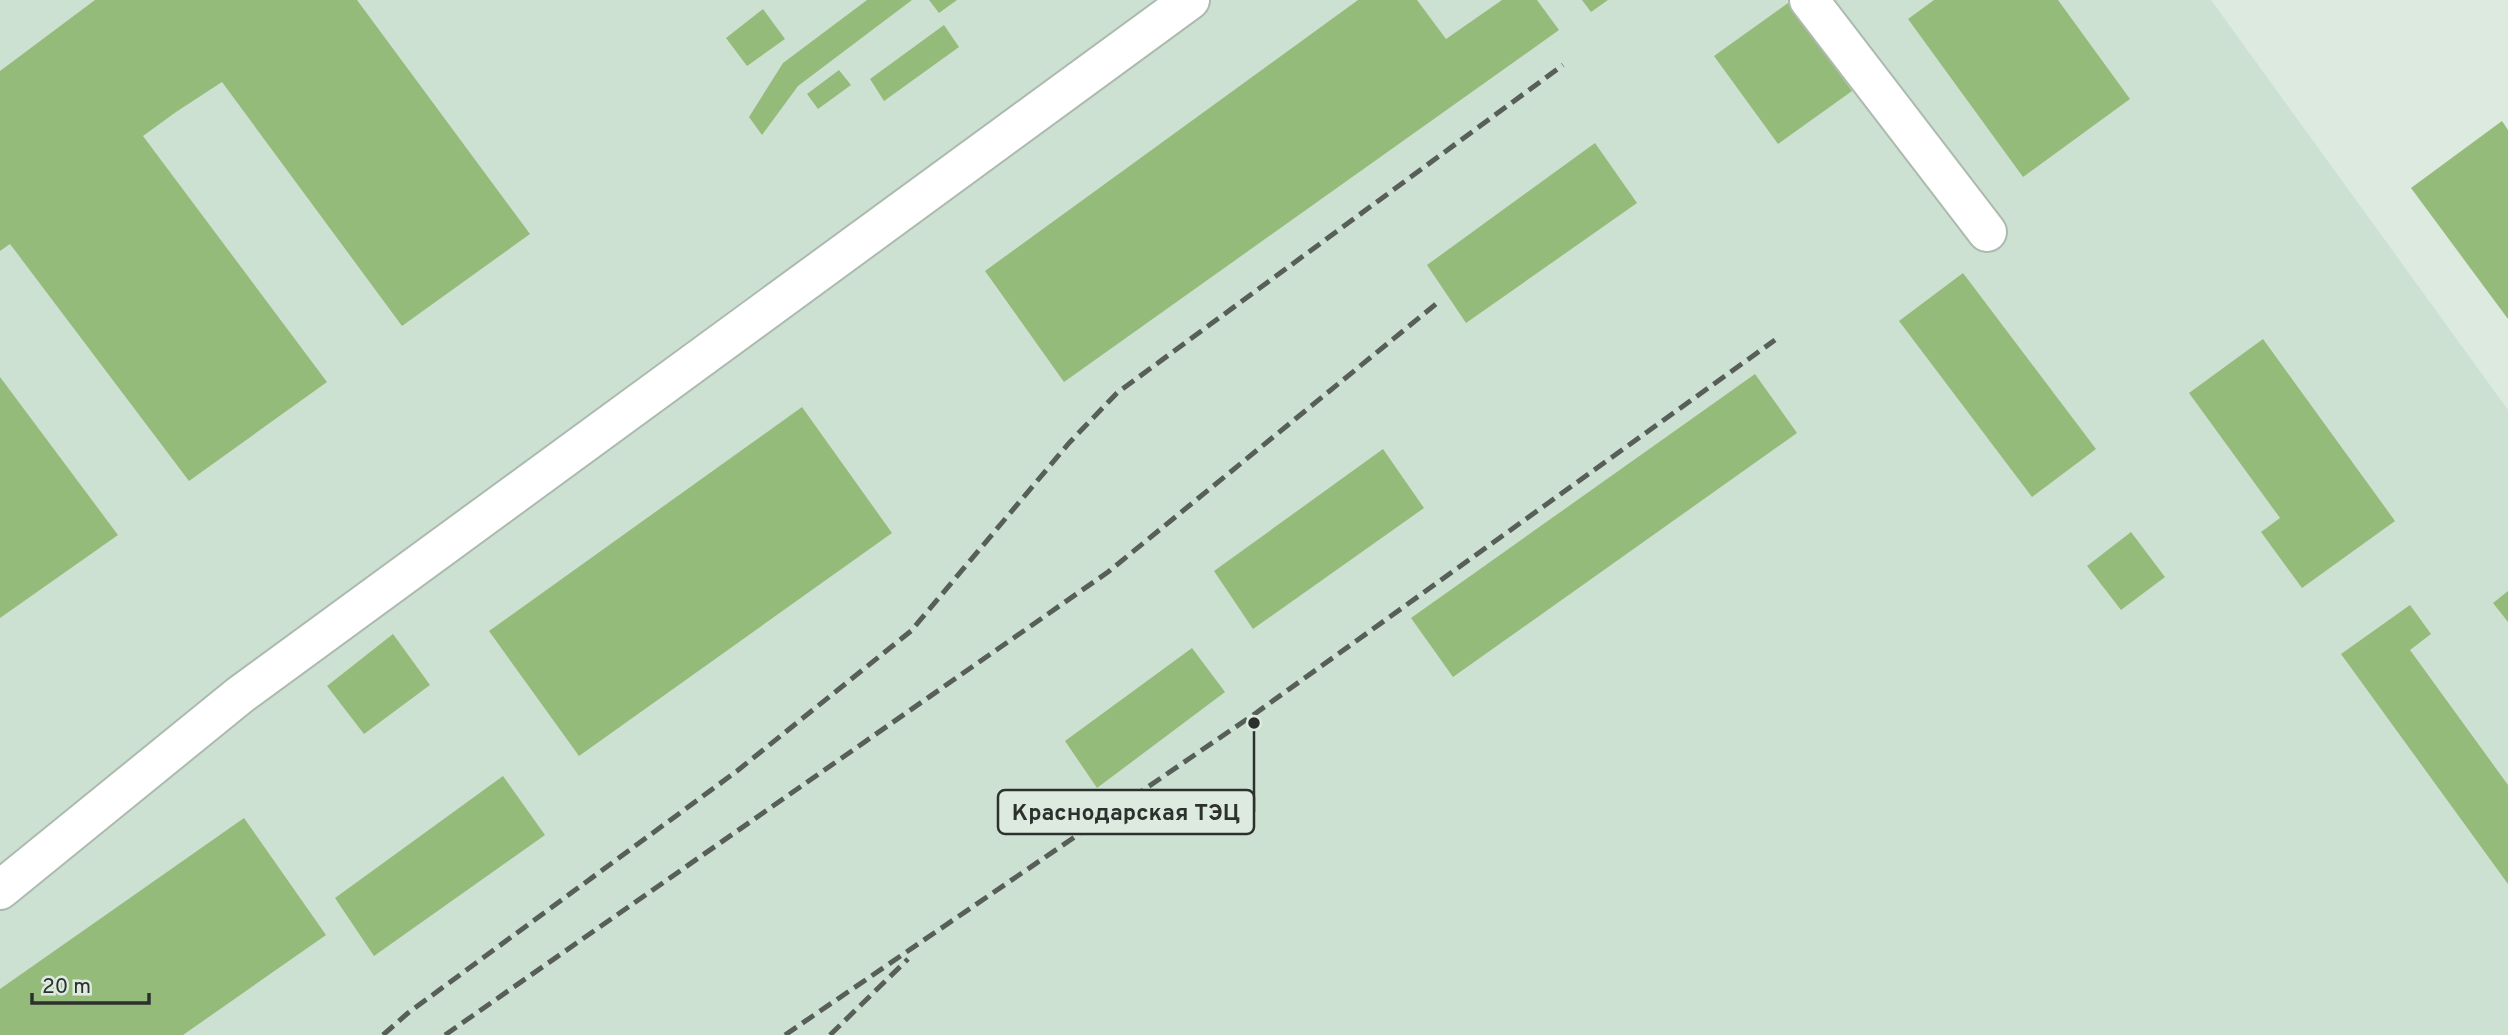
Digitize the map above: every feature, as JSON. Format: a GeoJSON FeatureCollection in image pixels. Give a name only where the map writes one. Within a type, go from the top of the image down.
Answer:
{"type":"FeatureCollection","features":[{"type":"Feature","properties":{"kind":"lane"},"geometry":{"type":"LineString","coordinates":[[0,890],[240,695],[1190,0]]}},
{"type":"Feature","properties":{"kind":"lane"},"geometry":{"type":"LineString","coordinates":[[1809,0],[1987,232]]}},
{"type":"Feature","properties":{"kind":"shaded area"},"geometry":{"type":"Polygon","coordinates":[[[0,0],[2211,0],[2508,410],[2508,1035],[0,1035],[0,0]]]}},
{"type":"Feature","properties":{"kind":"building"},"geometry":{"type":"Polygon","coordinates":[[[95,0],[357,0],[530,234],[402,326],[222,82],[176,112],[143,136],[327,382],[189,481],[10,244],[0,251],[0,71],[95,0]]]}},
{"type":"Feature","properties":{"kind":"building"},"geometry":{"type":"Polygon","coordinates":[[[867,0],[912,0],[798,86],[762,135],[749,117],[783,63],[867,0]]]}},
{"type":"Feature","properties":{"kind":"building"},"geometry":{"type":"Polygon","coordinates":[[[929,0],[957,0],[939,13],[929,0]]]}},
{"type":"Feature","properties":{"kind":"building"},"geometry":{"type":"Polygon","coordinates":[[[1358,0],[1417,0],[1446,39],[1502,0],[1537,0],[1559,30],[1064,382],[985,271],[1358,0]]]}},
{"type":"Feature","properties":{"kind":"building"},"geometry":{"type":"Polygon","coordinates":[[[1582,0],[1608,0],[1591,12],[1582,0]]]}},
{"type":"Feature","properties":{"kind":"building"},"geometry":{"type":"Polygon","coordinates":[[[1934,0],[2058,0],[2130,99],[2023,177],[1908,19],[1934,0]]]}},
{"type":"Feature","properties":{"kind":"building"},"geometry":{"type":"Polygon","coordinates":[[[1788,3],[1852,91],[1778,144],[1714,56],[1788,3]]]}},
{"type":"Feature","properties":{"kind":"building"},"geometry":{"type":"Polygon","coordinates":[[[763,9],[785,39],[747,66],[726,38],[763,9]]]}},
{"type":"Feature","properties":{"kind":"building"},"geometry":{"type":"Polygon","coordinates":[[[944,25],[959,47],[884,101],[870,79],[944,25]]]}},
{"type":"Feature","properties":{"kind":"building"},"geometry":{"type":"Polygon","coordinates":[[[839,70],[851,85],[818,109],[807,94],[839,70]]]}},
{"type":"Feature","properties":{"kind":"building"},"geometry":{"type":"Polygon","coordinates":[[[2502,121],[2508,130],[2508,319],[2411,188],[2502,121]]]}},
{"type":"Feature","properties":{"kind":"building"},"geometry":{"type":"Polygon","coordinates":[[[1595,143],[1637,203],[1466,323],[1427,265],[1595,143]]]}},
{"type":"Feature","properties":{"kind":"building"},"geometry":{"type":"Polygon","coordinates":[[[1963,273],[2096,449],[2032,497],[1899,321],[1963,273]]]}},
{"type":"Feature","properties":{"kind":"building"},"geometry":{"type":"Polygon","coordinates":[[[2263,339],[2395,521],[2302,588],[2261,532],[2280,518],[2189,393],[2263,339]]]}},
{"type":"Feature","properties":{"kind":"building"},"geometry":{"type":"Polygon","coordinates":[[[1755,374],[1797,433],[1453,677],[1411,618],[1755,374]]]}},
{"type":"Feature","properties":{"kind":"building"},"geometry":{"type":"Polygon","coordinates":[[[0,377],[118,535],[0,618],[0,377]]]}},
{"type":"Feature","properties":{"kind":"building"},"geometry":{"type":"Polygon","coordinates":[[[802,407],[892,533],[579,756],[489,631],[802,407]]]}},
{"type":"Feature","properties":{"kind":"building"},"geometry":{"type":"Polygon","coordinates":[[[1383,449],[1424,508],[1253,629],[1214,571],[1383,449]]]}},
{"type":"Feature","properties":{"kind":"building"},"geometry":{"type":"Polygon","coordinates":[[[2131,532],[2165,577],[2121,610],[2087,566],[2131,532]]]}},
{"type":"Feature","properties":{"kind":"building"},"geometry":{"type":"Polygon","coordinates":[[[2508,591],[2508,622],[2493,603],[2508,591]]]}},
{"type":"Feature","properties":{"kind":"building"},"geometry":{"type":"Polygon","coordinates":[[[2410,605],[2431,634],[2410,650],[2508,785],[2508,884],[2341,654],[2410,605]]]}},
{"type":"Feature","properties":{"kind":"building"},"geometry":{"type":"Polygon","coordinates":[[[393,634],[430,685],[364,734],[327,686],[393,634]]]}},
{"type":"Feature","properties":{"kind":"building"},"geometry":{"type":"Polygon","coordinates":[[[1192,648],[1225,692],[1097,788],[1065,741],[1192,648]]]}},
{"type":"Feature","properties":{"kind":"building"},"geometry":{"type":"Polygon","coordinates":[[[503,776],[545,835],[374,956],[335,898],[503,776]]]}},
{"type":"Feature","properties":{"kind":"building"},"geometry":{"type":"Polygon","coordinates":[[[244,818],[326,935],[183,1035],[0,1035],[0,989],[244,818]]]}},
{"type":"Feature","properties":{"kind":"railway"},"geometry":{"type":"LineString","coordinates":[[383,1035],[408,1013],[737,771],[911,631],[1069,443],[1117,393],[1563,65]]}},
{"type":"Feature","properties":{"kind":"railway"},"geometry":{"type":"LineString","coordinates":[[445,1035],[1108,572],[1436,304]]}},
{"type":"Feature","properties":{"kind":"railway"},"geometry":{"type":"LineString","coordinates":[[785,1035],[1256,713],[1775,340]]}},
{"type":"Feature","properties":{"kind":"railway"},"geometry":{"type":"LineString","coordinates":[[830,1035],[908,959]]}},
{"type":"Feature","properties":{"kind":"place","name":"Краснодарская ТЭЦ"},"geometry":{"type":"Point","coordinates":[1254,723]}}]}
